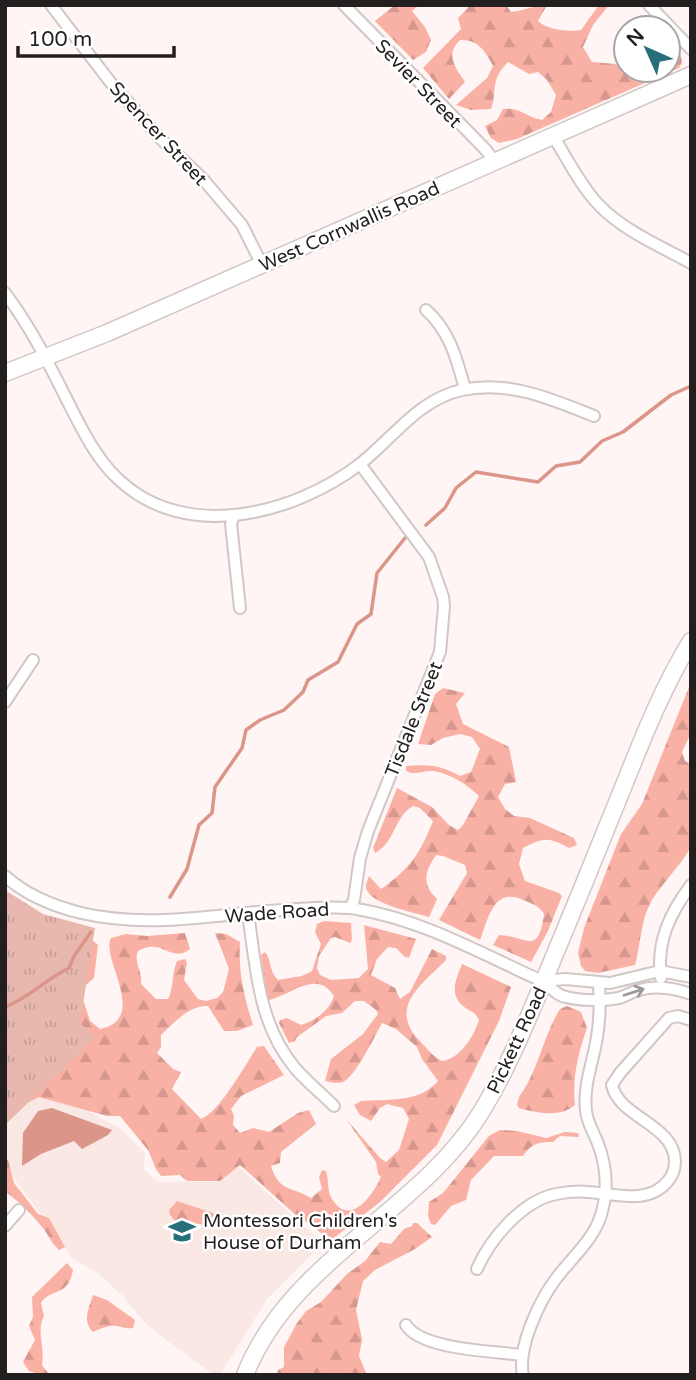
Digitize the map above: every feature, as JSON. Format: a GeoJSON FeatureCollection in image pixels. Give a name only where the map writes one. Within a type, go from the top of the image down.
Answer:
{"type":"FeatureCollection","features":[{"type":"Feature","properties":{"kind":"street","name":"Spencer Street"},"geometry":{"type":"LineString","coordinates":[[51,5],[111,83],[202,178],[242,225],[262,265]]}},
{"type":"Feature","properties":{"kind":"street","name":"Sevier Street"},"geometry":{"type":"LineString","coordinates":[[344,5],[486,150],[494,162]]}},
{"type":"Feature","properties":{"kind":"street"},"geometry":{"type":"LineString","coordinates":[[649,5],[691,49]]}},
{"type":"Feature","properties":{"kind":"street","name":"West Cornwallis Road"},"geometry":{"type":"LineString","coordinates":[[5,373],[47,359],[691,75]]}},
{"type":"Feature","properties":{"kind":"street"},"geometry":{"type":"LineString","coordinates":[[553,136],[600,206],[626,227],[691,263]]}},
{"type":"Feature","properties":{"kind":"street"},"geometry":{"type":"LineString","coordinates":[[5,293],[23,317],[47,359],[95,452],[126,486],[154,503],[181,513],[212,516],[252,513],[306,495],[360,464],[412,416],[446,395],[465,389],[505,388],[529,391],[594,416]]}},
{"type":"Feature","properties":{"kind":"street"},"geometry":{"type":"LineString","coordinates":[[426,310],[441,323],[465,389]]}},
{"type":"Feature","properties":{"kind":"street","name":"Tisdale Street"},"geometry":{"type":"LineString","coordinates":[[350,908],[368,831],[440,652],[444,606],[429,557],[360,464]]}},
{"type":"Feature","properties":{"kind":"street"},"geometry":{"type":"LineString","coordinates":[[234,515],[231,524],[240,608]]}},
{"type":"Feature","properties":{"kind":"street","name":"Pickett Road"},"geometry":{"type":"LineString","coordinates":[[245,1375],[275,1319],[298,1291],[426,1177],[467,1133],[526,1027],[647,727],[691,641]]}},
{"type":"Feature","properties":{"kind":"street"},"geometry":{"type":"LineString","coordinates":[[5,702],[33,660]]}},
{"type":"Feature","properties":{"kind":"street","name":"Wade Road"},"geometry":{"type":"LineString","coordinates":[[5,876],[22,890],[46,902],[89,915],[136,921],[166,921],[330,907],[350,908],[422,926],[544,981],[558,995],[583,1000],[619,998],[641,989],[662,988]]}},
{"type":"Feature","properties":{"kind":"street"},"geometry":{"type":"LineString","coordinates":[[691,885],[667,922],[660,971],[662,988],[691,994]]}},
{"type":"Feature","properties":{"kind":"street"},"geometry":{"type":"LineString","coordinates":[[248,913],[258,990],[271,1030],[293,1066],[334,1106]]}},
{"type":"Feature","properties":{"kind":"street"},"geometry":{"type":"LineString","coordinates":[[544,981],[565,979],[611,983],[660,971],[691,977]]}},
{"type":"Feature","properties":{"kind":"street"},"geometry":{"type":"LineString","coordinates":[[523,1375],[522,1354],[528,1334],[550,1288],[592,1236],[606,1194],[603,1156],[586,1115],[585,1096],[597,1037],[599,984]]}},
{"type":"Feature","properties":{"kind":"street"},"geometry":{"type":"LineString","coordinates":[[477,1269],[496,1237],[531,1205],[554,1194],[587,1192],[648,1196],[662,1188],[672,1176],[675,1161],[671,1146],[619,1099],[612,1085],[669,1017],[678,1016],[691,1020]]}},
{"type":"Feature","properties":{"kind":"street"},"geometry":{"type":"LineString","coordinates":[[5,1226],[19,1210]]}},
{"type":"Feature","properties":{"kind":"street"},"geometry":{"type":"LineString","coordinates":[[407,1325],[413,1334],[428,1341],[522,1354]]}},
{"type":"Feature","properties":{"kind":"shaded area","name":"Montessori Children's House of Durham"},"geometry":{"type":"Polygon","coordinates":[[[35,1095],[75,1103],[122,1130],[145,1153],[144,1169],[157,1182],[216,1182],[236,1165],[323,1243],[267,1299],[220,1375],[214,1375],[169,1342],[144,1322],[124,1297],[99,1274],[73,1259],[5,1166],[5,1121],[35,1095]]]}},
{"type":"Feature","properties":{"kind":"shaded area"},"geometry":{"type":"Polygon","coordinates":[[[52,1108],[112,1130],[82,1149],[74,1141],[41,1154],[22,1166],[23,1133],[38,1111],[52,1108]]]}},
{"type":"Feature","properties":{"kind":"green space"},"geometry":{"type":"Polygon","coordinates":[[[395,5],[419,5],[412,11],[425,27],[431,40],[426,52],[413,60],[375,21],[395,5]]]}},
{"type":"Feature","properties":{"kind":"green space"},"geometry":{"type":"Polygon","coordinates":[[[466,5],[506,5],[511,12],[547,5],[538,21],[552,28],[570,31],[581,30],[599,5],[609,5],[593,25],[583,47],[592,62],[612,64],[612,84],[642,84],[517,139],[499,143],[491,138],[485,126],[497,120],[503,109],[514,109],[542,120],[551,112],[556,95],[547,80],[538,72],[529,74],[508,62],[496,80],[491,109],[471,110],[456,105],[487,78],[493,66],[477,44],[460,40],[455,45],[452,56],[465,82],[449,99],[423,68],[461,29],[458,18],[468,8],[466,5]]]}},
{"type":"Feature","properties":{"kind":"green space"},"geometry":{"type":"Polygon","coordinates":[[[691,682],[691,733],[682,752],[685,761],[691,764],[691,845],[647,910],[635,965],[598,973],[585,971],[578,953],[584,928],[621,834],[642,804],[691,682]]]}},
{"type":"Feature","properties":{"kind":"green space"},"geometry":{"type":"Polygon","coordinates":[[[443,688],[465,693],[456,704],[463,724],[509,747],[516,782],[505,784],[498,797],[505,809],[514,816],[530,818],[574,838],[577,845],[569,848],[546,840],[523,848],[519,864],[525,881],[562,896],[548,931],[531,962],[493,945],[499,935],[535,940],[544,914],[531,903],[512,897],[498,902],[489,915],[480,940],[439,920],[467,873],[465,865],[436,855],[426,877],[429,888],[437,899],[429,917],[379,901],[372,897],[366,888],[369,876],[381,889],[407,867],[419,851],[433,821],[420,808],[413,806],[402,817],[387,843],[375,853],[373,848],[397,788],[432,807],[449,825],[458,830],[479,796],[447,775],[434,771],[406,771],[406,766],[421,765],[440,767],[460,776],[471,772],[480,749],[472,737],[460,734],[443,738],[431,745],[418,744],[435,694],[443,688]]]}},
{"type":"Feature","properties":{"kind":"green space"},"geometry":{"type":"Polygon","coordinates":[[[5,890],[43,914],[95,928],[80,1023],[95,1038],[5,1125],[5,890]]]}},
{"type":"Feature","properties":{"kind":"green space"},"geometry":{"type":"Polygon","coordinates":[[[324,921],[351,923],[350,943],[331,938],[319,956],[317,968],[320,975],[331,980],[359,978],[368,969],[364,925],[416,939],[409,958],[396,948],[388,947],[377,959],[371,975],[395,988],[400,999],[410,992],[432,949],[446,956],[446,960],[413,995],[407,1015],[409,1026],[417,1038],[442,1061],[455,1056],[465,1046],[479,1020],[461,1004],[455,994],[455,983],[462,964],[511,987],[499,1021],[437,1145],[380,1202],[330,1241],[312,1225],[299,1218],[240,1165],[220,1181],[187,1181],[180,1175],[161,1176],[148,1150],[120,1116],[107,1116],[39,1097],[21,1106],[83,932],[98,945],[94,978],[80,990],[90,1021],[100,1029],[114,1023],[121,1013],[123,1001],[109,947],[111,938],[126,934],[147,936],[185,933],[190,949],[183,953],[171,953],[154,947],[138,951],[141,984],[156,999],[168,999],[177,961],[185,959],[187,962],[184,980],[198,999],[206,1001],[217,998],[223,992],[229,969],[215,933],[226,934],[240,942],[242,984],[253,1025],[237,1031],[224,1031],[208,1006],[194,1008],[182,1016],[161,1035],[161,1047],[157,1053],[173,1069],[181,1072],[172,1089],[201,1119],[223,1099],[257,1047],[264,1046],[284,1075],[241,1096],[231,1109],[234,1116],[233,1125],[240,1133],[253,1128],[269,1132],[298,1113],[309,1110],[316,1124],[281,1152],[280,1163],[271,1166],[274,1174],[286,1187],[311,1198],[322,1189],[319,1177],[322,1170],[326,1171],[330,1196],[339,1207],[353,1210],[360,1206],[373,1192],[381,1177],[376,1162],[346,1119],[386,1162],[399,1150],[409,1119],[403,1108],[387,1104],[380,1108],[371,1121],[360,1115],[354,1105],[361,1101],[413,1096],[431,1088],[438,1081],[417,1047],[396,1029],[382,1023],[348,1079],[339,1083],[325,1081],[331,1059],[363,1034],[378,1014],[364,1001],[355,1001],[342,1013],[326,1016],[289,1043],[280,1020],[287,1018],[301,1025],[307,1023],[325,1010],[334,996],[320,984],[312,984],[269,1000],[265,992],[261,955],[265,952],[278,980],[302,976],[312,971],[321,944],[315,932],[317,924],[324,921]]]}},
{"type":"Feature","properties":{"kind":"green space"},"geometry":{"type":"Polygon","coordinates":[[[567,1006],[581,1012],[587,1028],[576,1066],[575,1105],[555,1113],[519,1108],[519,1097],[531,1077],[554,1020],[560,1009],[567,1006]]]}},
{"type":"Feature","properties":{"kind":"green space"},"geometry":{"type":"Polygon","coordinates":[[[500,1130],[546,1138],[565,1132],[578,1133],[579,1137],[560,1136],[553,1142],[536,1144],[523,1156],[494,1156],[471,1180],[466,1200],[451,1206],[435,1225],[431,1224],[428,1216],[429,1202],[443,1193],[489,1136],[500,1130]]]}},
{"type":"Feature","properties":{"kind":"green space"},"geometry":{"type":"Polygon","coordinates":[[[5,1160],[8,1160],[14,1183],[38,1214],[49,1218],[65,1247],[59,1250],[34,1217],[5,1191],[5,1160]]]}},
{"type":"Feature","properties":{"kind":"green space"},"geometry":{"type":"Polygon","coordinates":[[[177,1201],[225,1217],[227,1221],[217,1226],[175,1221],[169,1210],[177,1201]]]}},
{"type":"Feature","properties":{"kind":"green space"},"geometry":{"type":"Polygon","coordinates":[[[413,1223],[417,1223],[432,1237],[375,1270],[363,1281],[356,1310],[362,1339],[359,1356],[367,1375],[277,1375],[278,1370],[284,1367],[284,1347],[306,1311],[321,1302],[347,1274],[365,1261],[380,1242],[391,1244],[413,1223]]]}},
{"type":"Feature","properties":{"kind":"green space"},"geometry":{"type":"Polygon","coordinates":[[[67,1263],[73,1270],[71,1279],[63,1289],[41,1303],[44,1316],[41,1327],[42,1365],[48,1373],[41,1375],[29,1371],[23,1362],[35,1340],[29,1326],[33,1317],[32,1297],[67,1263]]]}},
{"type":"Feature","properties":{"kind":"green space"},"geometry":{"type":"Polygon","coordinates":[[[93,1295],[107,1300],[135,1320],[133,1328],[110,1326],[93,1332],[87,1319],[93,1295]]]}},
{"type":"Feature","properties":{"kind":"waterway"},"geometry":{"type":"LineString","coordinates":[[426,525],[445,508],[456,488],[476,472],[538,482],[556,466],[580,462],[602,441],[623,432],[671,395],[691,386]]}},
{"type":"Feature","properties":{"kind":"waterway"},"geometry":{"type":"LineString","coordinates":[[170,897],[187,869],[199,825],[212,813],[215,787],[242,748],[246,730],[260,720],[284,710],[303,692],[308,680],[338,662],[357,624],[371,614],[377,573],[405,538]]}},
{"type":"Feature","properties":{"kind":"waterway"},"geometry":{"type":"LineString","coordinates":[[5,1007],[69,968],[91,932]]}},
{"type":"Feature","properties":{"kind":"place","name":"Montessori Children's House of Durham"},"geometry":{"type":"Point","coordinates":[182,1231]}}]}
